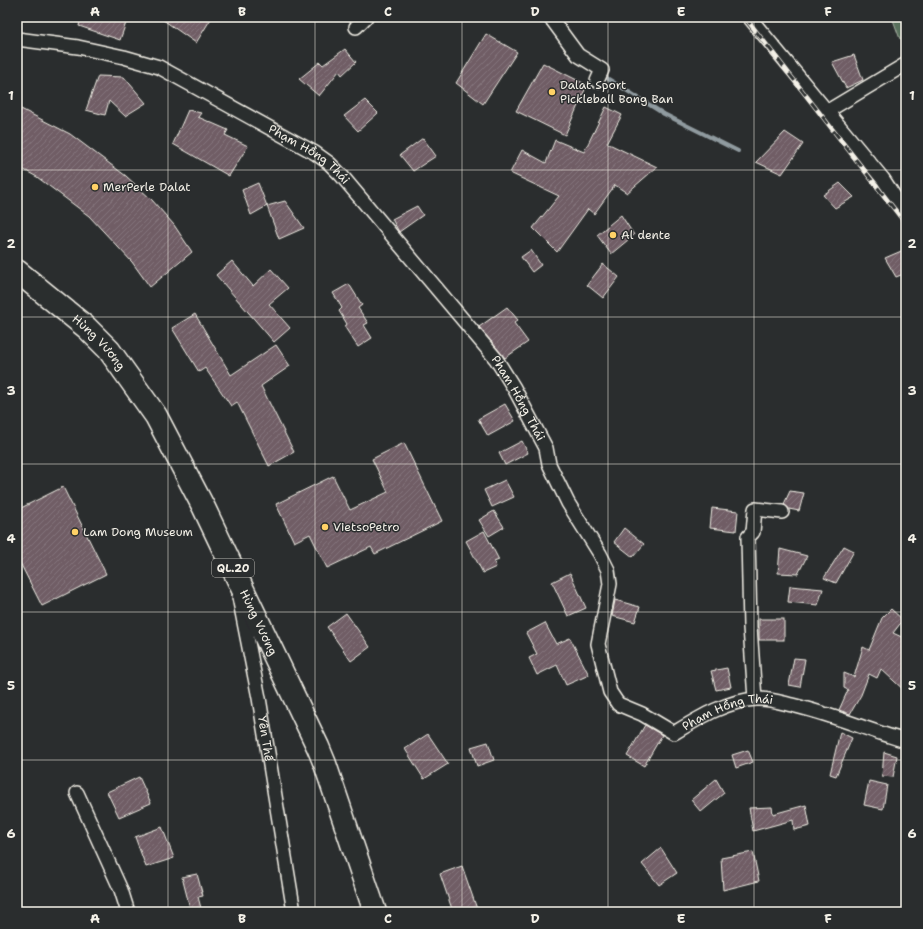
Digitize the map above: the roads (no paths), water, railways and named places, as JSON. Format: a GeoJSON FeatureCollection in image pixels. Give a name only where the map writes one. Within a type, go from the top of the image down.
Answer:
{"type":"FeatureCollection","features":[{"type":"Feature","properties":{"kind":"highway","name":"Hùng Vương"},"geometry":{"type":"LineString","coordinates":[[17,271],[87,328],[109,350],[127,373],[156,416],[232,566],[325,764],[375,912]]}},
{"type":"Feature","properties":{"kind":"street"},"geometry":{"type":"LineString","coordinates":[[356,27],[366,17]]}},
{"type":"Feature","properties":{"kind":"street"},"geometry":{"type":"LineString","coordinates":[[550,17],[578,55],[599,77]]}},
{"type":"Feature","properties":{"kind":"street"},"geometry":{"type":"LineString","coordinates":[[749,17],[826,112],[883,179],[906,214]]}},
{"type":"Feature","properties":{"kind":"street","name":"Phạm Hồng Thái"},"geometry":{"type":"LineString","coordinates":[[17,39],[78,47],[124,57],[159,67],[314,153],[329,163],[367,205],[470,330],[496,359],[536,426],[546,448],[549,464],[565,496],[608,570],[610,584],[598,644],[610,692],[618,704],[642,714],[674,733],[710,712],[755,699],[770,700],[805,708],[844,720],[876,733],[906,741]]}},
{"type":"Feature","properties":{"kind":"street"},"geometry":{"type":"LineString","coordinates":[[826,112],[906,64]]}},
{"type":"Feature","properties":{"kind":"street"},"geometry":{"type":"LineString","coordinates":[[755,699],[750,627],[748,537],[753,532],[755,509],[782,512]]}},
{"type":"Feature","properties":{"kind":"street","name":"Yên Thế"},"geometry":{"type":"LineString","coordinates":[[232,566],[259,698],[294,912]]}},
{"type":"Feature","properties":{"kind":"street"},"geometry":{"type":"LineString","coordinates":[[77,793],[121,890],[128,912]]}},
{"type":"Feature","properties":{"kind":"waterway"},"geometry":{"type":"LineString","coordinates":[[542,17],[547,24]]}},
{"type":"Feature","properties":{"kind":"waterway"},"geometry":{"type":"LineString","coordinates":[[602,75],[664,114],[738,151]]}},
{"type":"Feature","properties":{"kind":"railway"},"geometry":{"type":"LineString","coordinates":[[745,17],[906,224]]}},
{"type":"Feature","properties":{"kind":"place","name":"Dalat Sport Pickleball Bong Ban"},"geometry":{"type":"Point","coordinates":[552,92]}},
{"type":"Feature","properties":{"kind":"place","name":"MerPerle Dalat"},"geometry":{"type":"Point","coordinates":[95,187]}},
{"type":"Feature","properties":{"kind":"place","name":"Al dente"},"geometry":{"type":"Point","coordinates":[613,235]}},
{"type":"Feature","properties":{"kind":"place","name":"VietsoPetro"},"geometry":{"type":"Point","coordinates":[325,527]}},
{"type":"Feature","properties":{"kind":"place","name":"Lam Dong Museum"},"geometry":{"type":"Point","coordinates":[75,532]}}]}
